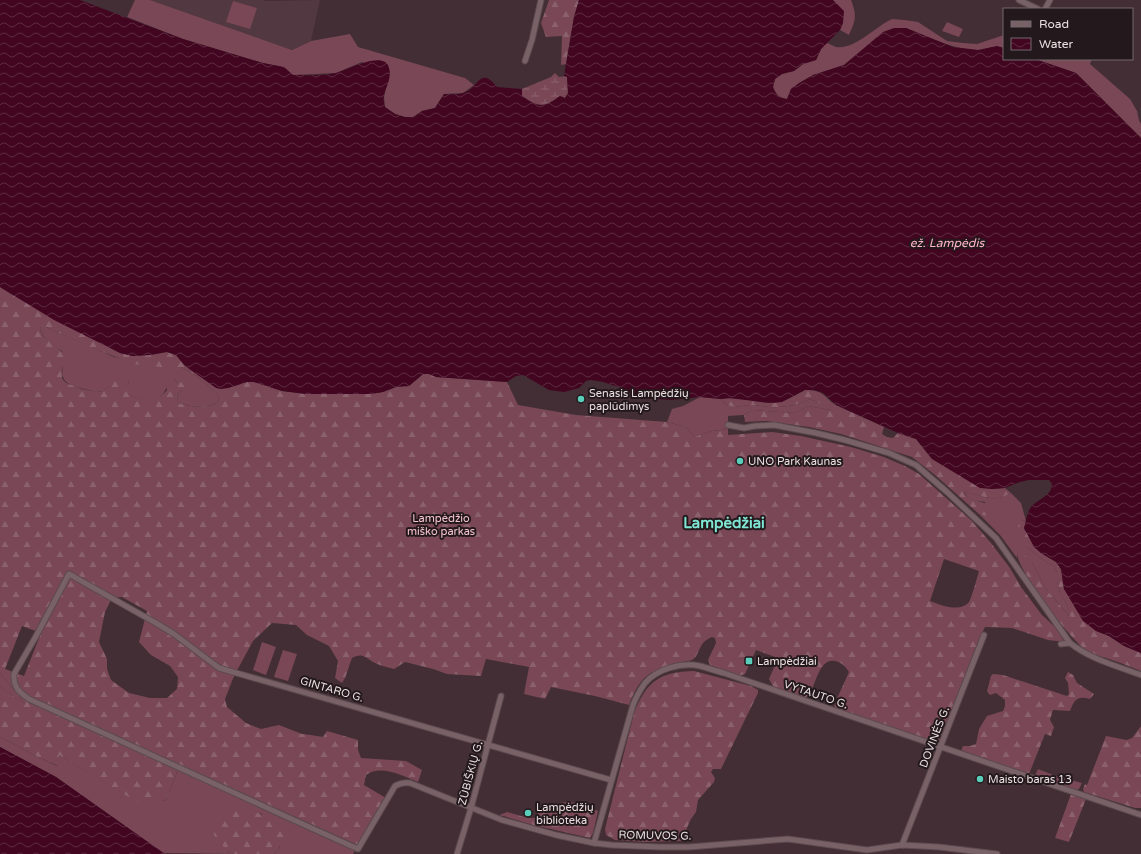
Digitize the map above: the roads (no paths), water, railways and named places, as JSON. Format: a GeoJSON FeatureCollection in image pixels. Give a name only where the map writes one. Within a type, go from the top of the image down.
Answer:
{"type":"FeatureCollection","features":[{"type":"Feature","properties":{"kind":"street"},"geometry":{"type":"LineString","coordinates":[[525,61],[532,40],[541,0]]}},
{"type":"Feature","properties":{"kind":"street"},"geometry":{"type":"LineString","coordinates":[[1019,0],[1036,8]]}},
{"type":"Feature","properties":{"kind":"street"},"geometry":{"type":"LineString","coordinates":[[728,425],[744,428],[774,425],[816,432],[889,453],[916,465],[996,538],[1070,642],[1094,657],[1141,675]]}},
{"type":"Feature","properties":{"kind":"street","name":"GINTARO G."},"geometry":{"type":"LineString","coordinates":[[358,848],[296,822],[23,695],[15,687],[14,674],[36,638],[69,574],[156,622],[219,668],[611,780]]}},
{"type":"Feature","properties":{"kind":"street","name":"DOVINĖS G."},"geometry":{"type":"LineString","coordinates":[[902,845],[984,635]]}},
{"type":"Feature","properties":{"kind":"street"},"geometry":{"type":"LineString","coordinates":[[1061,644],[1070,642]]}},
{"type":"Feature","properties":{"kind":"street","name":"VYTAUTO G."},"geometry":{"type":"LineString","coordinates":[[594,842],[632,705],[646,683],[654,675],[676,666],[687,665],[699,666],[724,673],[1141,815]]}},
{"type":"Feature","properties":{"kind":"street","name":"ZŪBIŠKIŲ G."},"geometry":{"type":"LineString","coordinates":[[457,854],[501,696]]}},
{"type":"Feature","properties":{"kind":"street","name":"ROMUVOS G."},"geometry":{"type":"LineString","coordinates":[[358,848],[395,786],[399,783],[410,783],[502,820],[536,830],[594,842],[660,847],[689,847],[788,839],[867,850],[902,845],[939,847],[997,854]]}},
{"type":"Feature","properties":{"kind":"water","name":"ež. Lampėdis"},"geometry":{"type":"Polygon","coordinates":[[[0,0],[80,0],[183,39],[263,63],[284,67],[293,75],[331,74],[364,63],[380,60],[386,63],[390,71],[384,96],[385,107],[395,114],[405,117],[413,117],[422,111],[435,108],[444,94],[456,94],[468,91],[483,78],[491,81],[497,87],[522,89],[522,96],[533,103],[541,105],[550,103],[560,96],[565,98],[568,93],[567,77],[564,76],[574,17],[579,0],[833,0],[844,11],[843,23],[840,30],[821,49],[816,60],[803,64],[794,71],[782,74],[775,79],[773,87],[775,92],[778,96],[787,99],[791,89],[799,83],[813,75],[844,65],[883,32],[894,28],[906,28],[953,47],[978,50],[997,46],[1003,48],[1003,60],[1038,60],[1076,73],[1141,138],[1141,653],[1124,646],[1109,636],[1096,631],[1083,621],[1064,589],[1061,569],[1056,562],[1034,547],[1024,528],[1031,507],[1049,492],[1052,484],[1049,480],[1029,480],[1005,488],[980,488],[932,459],[916,439],[898,433],[836,405],[823,393],[814,390],[805,390],[782,402],[771,403],[729,398],[721,399],[700,397],[672,400],[639,398],[619,387],[591,380],[586,381],[579,388],[564,392],[549,390],[523,375],[516,376],[507,382],[436,377],[429,374],[423,374],[409,386],[396,387],[383,392],[371,394],[306,394],[282,391],[254,382],[247,382],[221,389],[216,388],[185,366],[176,355],[167,352],[133,356],[120,353],[54,320],[0,287],[0,0]]]}},
{"type":"Feature","properties":{"kind":"water"},"geometry":{"type":"Polygon","coordinates":[[[0,747],[56,777],[165,854],[0,854],[0,747]]]}},
{"type":"Feature","properties":{"kind":"place","name":"Senasis Lampėdžių paplūdimys"},"geometry":{"type":"Point","coordinates":[581,399]}},
{"type":"Feature","properties":{"kind":"place","name":"UNO Park Kaunas"},"geometry":{"type":"Point","coordinates":[740,461]}},
{"type":"Feature","properties":{"kind":"place","name":"Lampėdžiai"},"geometry":{"type":"Point","coordinates":[749,661]}},
{"type":"Feature","properties":{"kind":"place","name":"Maisto baras 13"},"geometry":{"type":"Point","coordinates":[980,779]}},
{"type":"Feature","properties":{"kind":"place","name":"Lampėdžių biblioteka"},"geometry":{"type":"Point","coordinates":[528,813]}},
{"type":"Feature","properties":{"kind":"district","name":"Lampėdžiai"},"geometry":{"type":"Point","coordinates":[724,523]}},
{"type":"Feature","properties":{"kind":"park label","name":"Lampėdžio miško parkas"},"geometry":{"type":"Point","coordinates":[441,524]}}]}
